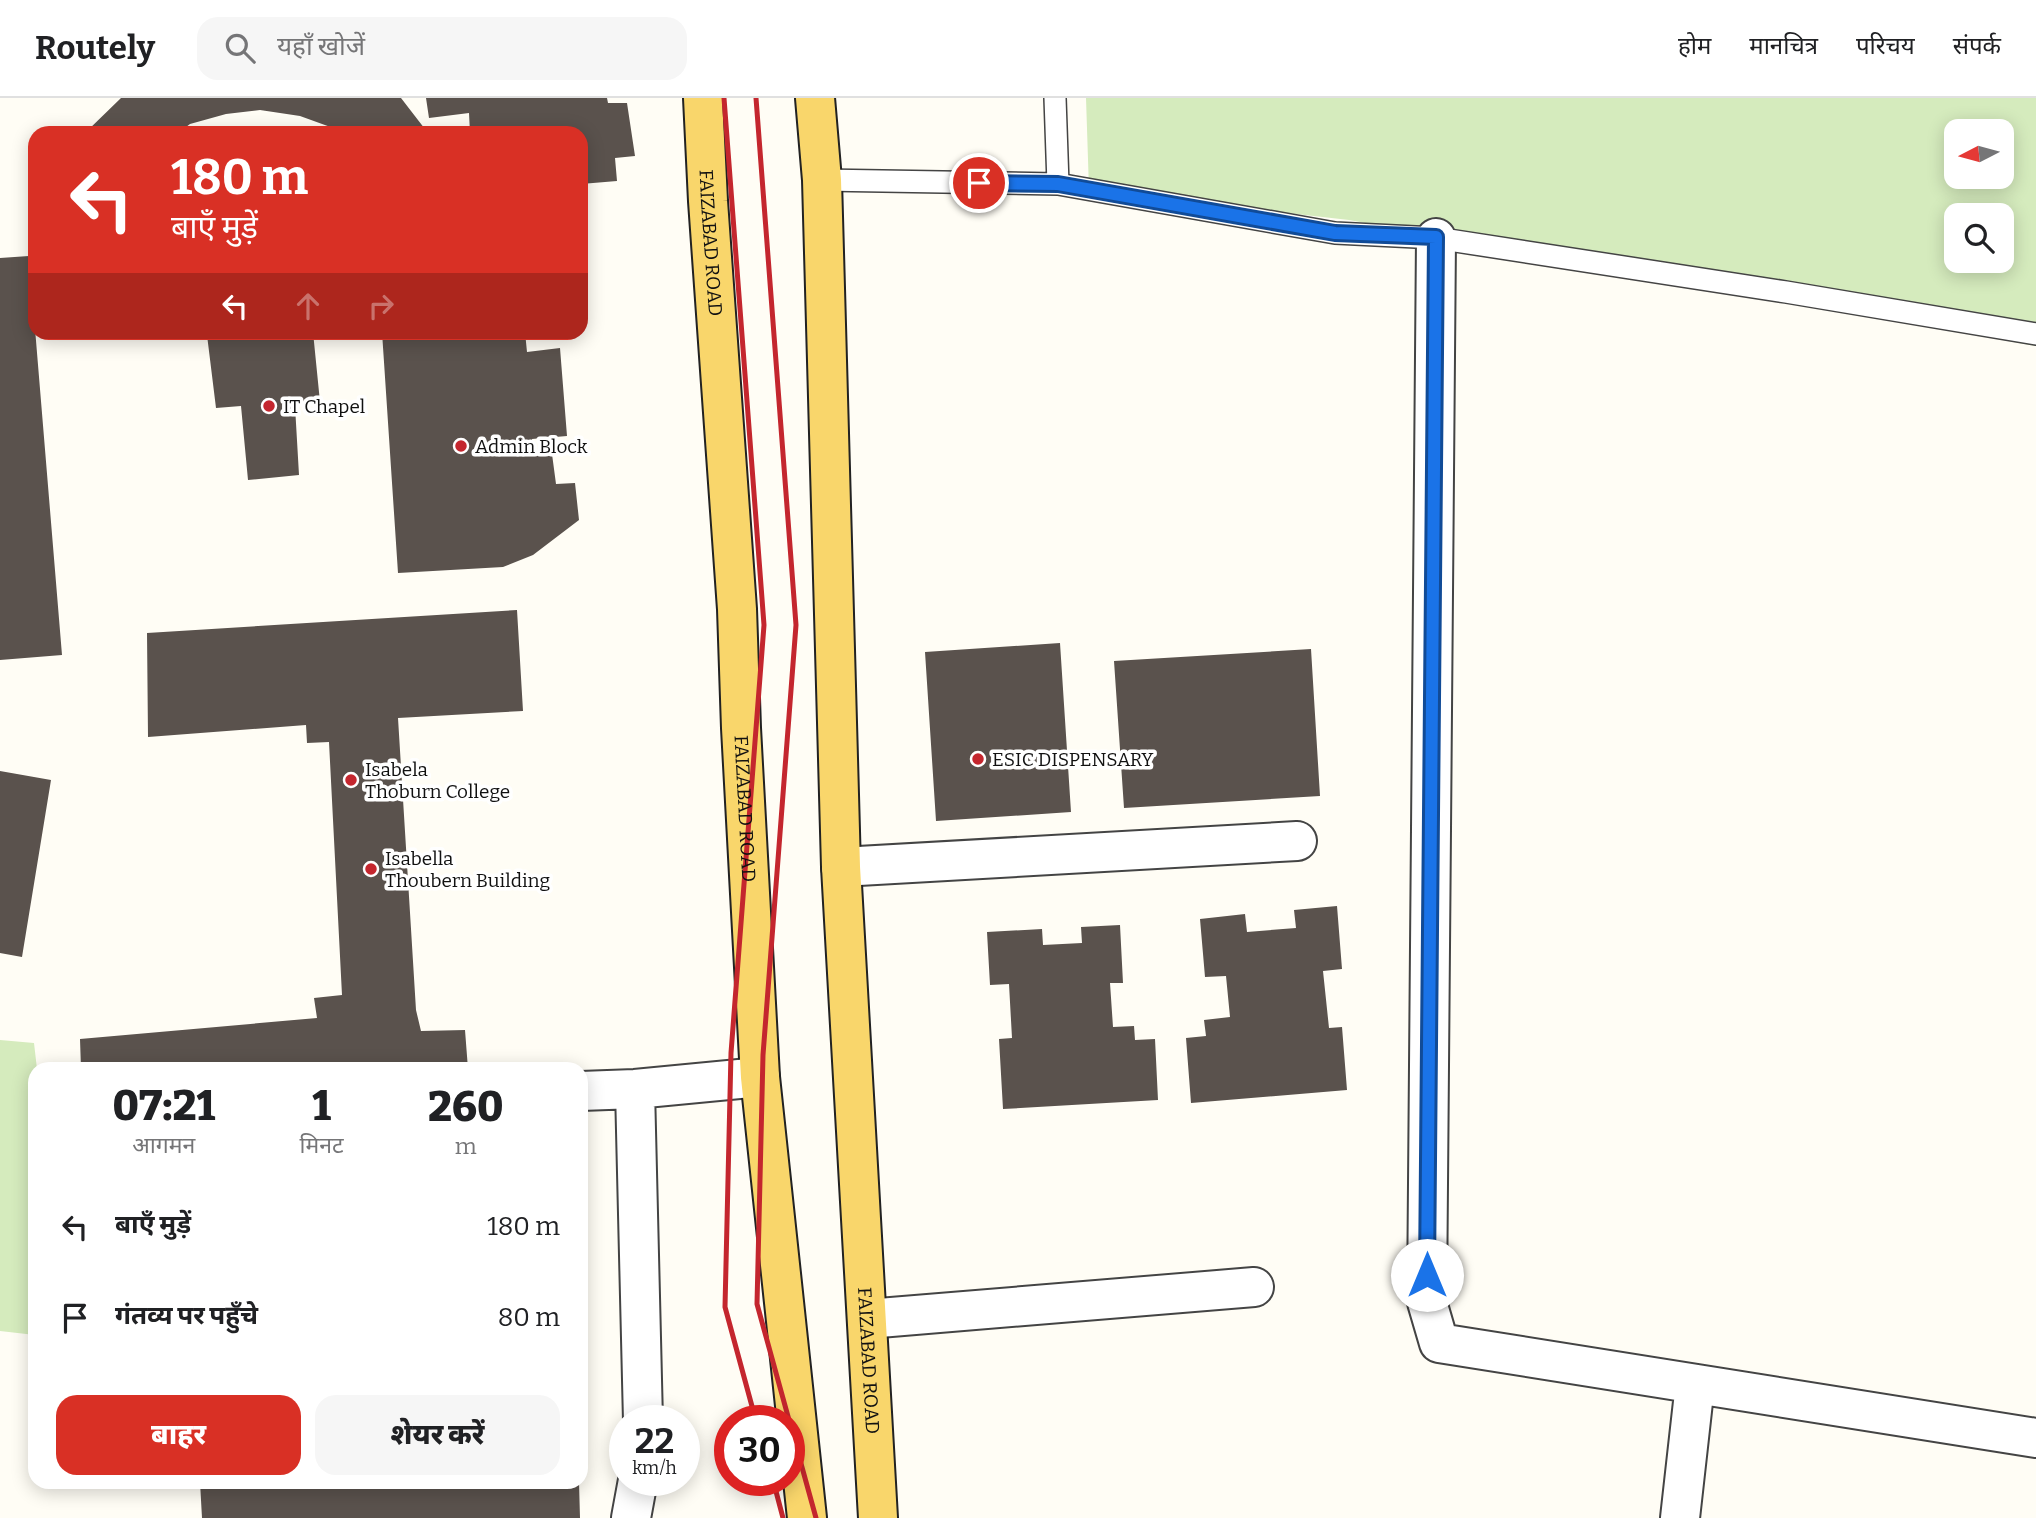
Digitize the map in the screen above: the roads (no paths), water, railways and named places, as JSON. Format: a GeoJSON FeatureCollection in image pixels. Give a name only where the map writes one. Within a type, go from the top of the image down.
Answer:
{"type":"FeatureCollection","features":[{"type":"Feature","properties":{"kind":"main road","name":"FAIZABAD ROAD"},"geometry":{"type":"LineString","coordinates":[[704,98],[708,201],[737,609],[760,1077],[807,1518]]}},
{"type":"Feature","properties":{"kind":"main road","name":"FAIZABAD ROAD"},"geometry":{"type":"LineString","coordinates":[[815,98],[822,180],[841,867],[878,1518]]}},
{"type":"Feature","properties":{"kind":"street"},"geometry":{"type":"LineString","coordinates":[[1436,237],[1427,1302],[1439,1343],[2036,1438]]}},
{"type":"Feature","properties":{"kind":"street"},"geometry":{"type":"LineString","coordinates":[[841,867],[1297,841]]}},
{"type":"Feature","properties":{"kind":"street"},"geometry":{"type":"LineString","coordinates":[[588,1091],[760,1077]]}},
{"type":"Feature","properties":{"kind":"street"},"geometry":{"type":"LineString","coordinates":[[635,1089],[643,1405]]}},
{"type":"Feature","properties":{"kind":"street"},"geometry":{"type":"LineString","coordinates":[[867,1319],[1254,1287]]}},
{"type":"Feature","properties":{"kind":"street"},"geometry":{"type":"LineString","coordinates":[[1680,1518],[1695,1384]]}},
{"type":"Feature","properties":{"kind":"street"},"geometry":{"type":"LineString","coordinates":[[631,1518],[635,1496]]}},
{"type":"Feature","properties":{"kind":"lane"},"geometry":{"type":"LineString","coordinates":[[1055,98],[1058,184]]}},
{"type":"Feature","properties":{"kind":"lane"},"geometry":{"type":"LineString","coordinates":[[822,180],[1058,184],[1335,233],[1436,237],[2036,334]]}},
{"type":"Feature","properties":{"kind":"railway"},"geometry":{"type":"LineString","coordinates":[[724,98],[764,625],[731,1053],[725,1307],[752,1405]]}},
{"type":"Feature","properties":{"kind":"railway"},"geometry":{"type":"LineString","coordinates":[[756,98],[796,625],[763,1055],[757,1304],[816,1518]]}},
{"type":"Feature","properties":{"kind":"railway"},"geometry":{"type":"LineString","coordinates":[[777,1496],[783,1518]]}},
{"type":"Feature","properties":{"kind":"place","name":"IT Chapel"},"geometry":{"type":"Point","coordinates":[269,406]}},
{"type":"Feature","properties":{"kind":"place","name":"Admin Block"},"geometry":{"type":"Point","coordinates":[461,446]}},
{"type":"Feature","properties":{"kind":"place","name":"ESIC DISPENSARY"},"geometry":{"type":"Point","coordinates":[978,759]}},
{"type":"Feature","properties":{"kind":"place","name":"Isabela Thoburn College"},"geometry":{"type":"Point","coordinates":[351,780]}},
{"type":"Feature","properties":{"kind":"place","name":"Isabella Thoubern Building"},"geometry":{"type":"Point","coordinates":[371,869]}}]}
